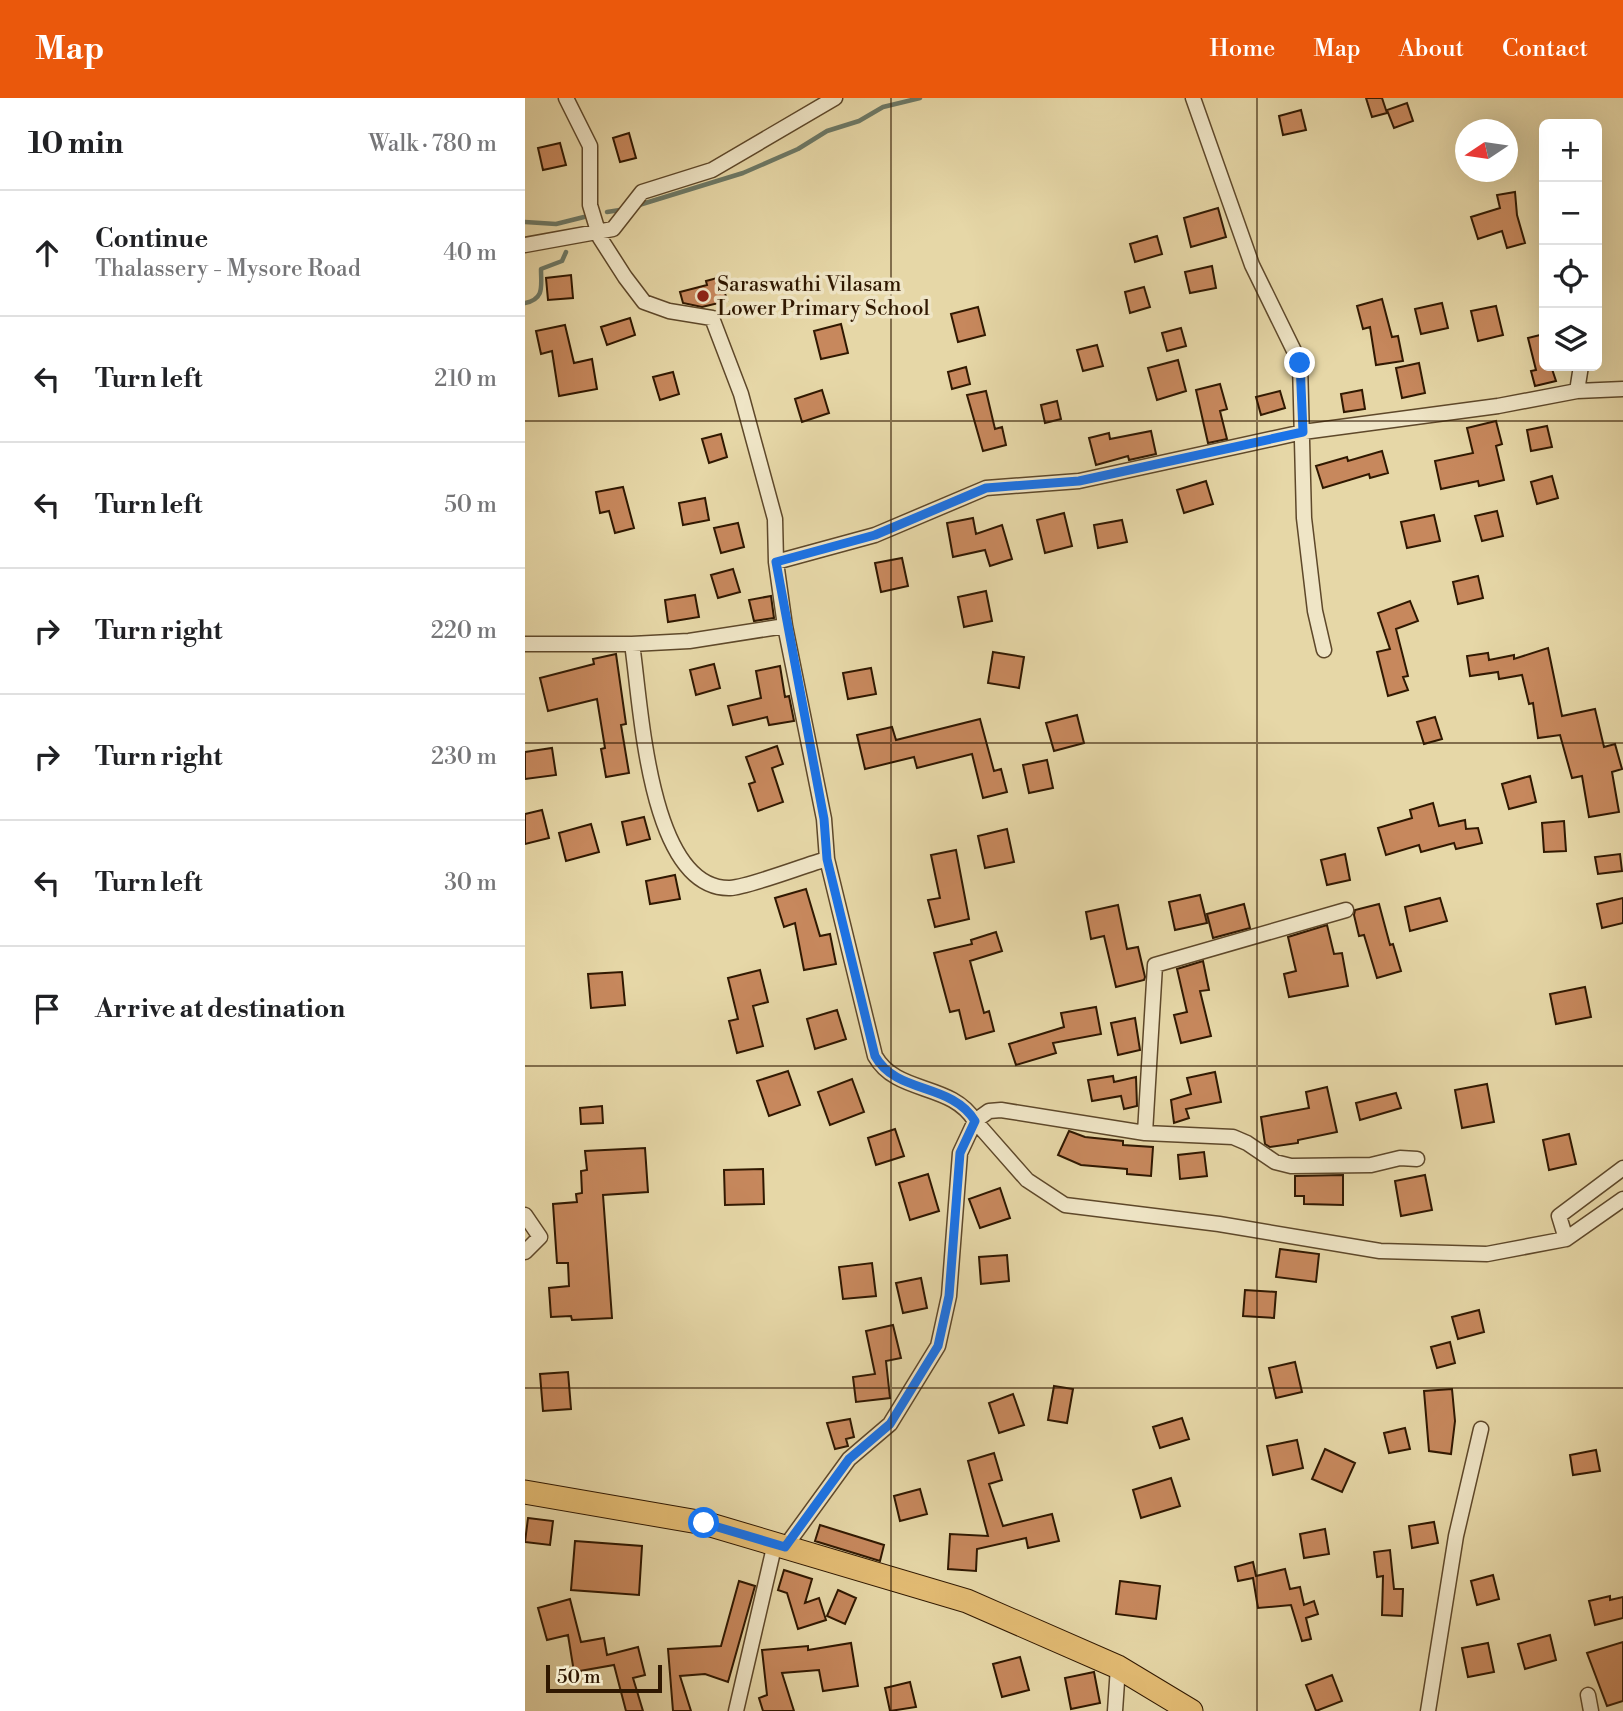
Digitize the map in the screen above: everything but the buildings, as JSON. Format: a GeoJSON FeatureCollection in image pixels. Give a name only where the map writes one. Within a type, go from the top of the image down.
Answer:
{"type":"FeatureCollection","features":[{"type":"Feature","properties":{"kind":"main road"},"geometry":{"type":"LineString","coordinates":[[525,1492],[704,1523],[967,1601],[1118,1667],[1191,1711]]}},
{"type":"Feature","properties":{"kind":"street"},"geometry":{"type":"LineString","coordinates":[[566,98],[590,146],[590,205],[598,233],[644,302],[669,311],[712,318],[741,394],[775,519],[776,562],[785,626],[824,819],[827,859],[875,1056],[883,1070],[957,1101],[1027,1180],[1065,1205],[1219,1224],[1380,1251],[1487,1254],[1566,1239],[1623,1199]]}},
{"type":"Feature","properties":{"kind":"street"},"geometry":{"type":"LineString","coordinates":[[525,245],[613,229],[642,192],[712,170],[835,98]]}},
{"type":"Feature","properties":{"kind":"street"},"geometry":{"type":"LineString","coordinates":[[1193,98],[1252,265],[1300,363],[1304,518],[1315,611],[1324,650]]}},
{"type":"Feature","properties":{"kind":"street"},"geometry":{"type":"LineString","coordinates":[[1577,391],[1580,371]]}},
{"type":"Feature","properties":{"kind":"street"},"geometry":{"type":"LineString","coordinates":[[776,562],[875,535],[986,488],[1079,481],[1303,432],[1497,406],[1577,391],[1623,389]]}},
{"type":"Feature","properties":{"kind":"street"},"geometry":{"type":"LineString","coordinates":[[525,644],[689,641],[785,626]]}},
{"type":"Feature","properties":{"kind":"street"},"geometry":{"type":"LineString","coordinates":[[632,644],[656,806],[678,857],[695,878],[729,888],[827,859]]}},
{"type":"Feature","properties":{"kind":"street"},"geometry":{"type":"LineString","coordinates":[[1145,1133],[1155,965],[1346,911]]}},
{"type":"Feature","properties":{"kind":"street"},"geometry":{"type":"LineString","coordinates":[[736,1711],[780,1545],[849,1459],[890,1424],[938,1346],[949,1296],[960,1153],[975,1121],[989,1111],[1001,1110],[1145,1133],[1233,1137],[1275,1162],[1291,1166],[1371,1165],[1400,1158],[1417,1159]]}},
{"type":"Feature","properties":{"kind":"street"},"geometry":{"type":"LineString","coordinates":[[1566,1239],[1559,1216],[1623,1168]]}},
{"type":"Feature","properties":{"kind":"street"},"geometry":{"type":"LineString","coordinates":[[525,1215],[540,1237],[525,1252]]}},
{"type":"Feature","properties":{"kind":"street"},"geometry":{"type":"LineString","coordinates":[[1428,1711],[1456,1536],[1481,1429]]}},
{"type":"Feature","properties":{"kind":"street"},"geometry":{"type":"LineString","coordinates":[[1115,1711],[1118,1667]]}},
{"type":"Feature","properties":{"kind":"street"},"geometry":{"type":"LineString","coordinates":[[1588,1695],[1591,1711]]}},
{"type":"Feature","properties":{"kind":"waterway"},"geometry":{"type":"LineString","coordinates":[[639,205],[743,173],[798,149],[827,131],[859,121],[883,107],[920,98]]}},
{"type":"Feature","properties":{"kind":"waterway"},"geometry":{"type":"LineString","coordinates":[[607,212],[620,210]]}},
{"type":"Feature","properties":{"kind":"waterway"},"geometry":{"type":"LineString","coordinates":[[525,222],[556,224],[584,217]]}},
{"type":"Feature","properties":{"kind":"waterway"},"geometry":{"type":"LineString","coordinates":[[525,303],[539,295],[541,269],[562,261],[566,252]]}},
{"type":"Feature","properties":{"kind":"place","name":"Saraswathi Vilasam Lower Primary School"},"geometry":{"type":"Point","coordinates":[703,296]}},
{"type":"Feature","properties":{"kind":"route"},"geometry":{"type":"LineString","coordinates":[[704,1523],[785,1547],[849,1459],[890,1424],[938,1346],[949,1296],[960,1153],[975,1121],[957,1101],[883,1070],[875,1056],[827,859],[824,819],[785,626],[776,562],[875,535],[986,488],[1079,481],[1303,432],[1300,363]]}}]}
